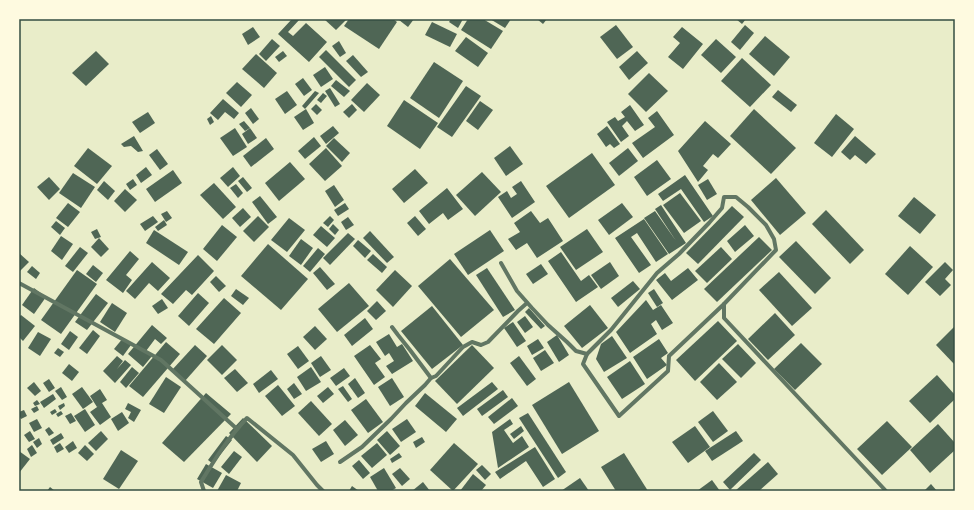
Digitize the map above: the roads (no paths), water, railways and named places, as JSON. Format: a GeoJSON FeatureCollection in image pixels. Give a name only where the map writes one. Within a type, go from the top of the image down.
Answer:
{"type":"FeatureCollection","features":[{"type":"Feature","properties":{"kind":"street"},"geometry":{"type":"LineString","coordinates":[[724,197],[736,197],[766,225],[774,239],[776,250],[724,304],[669,356],[668,371],[618,416],[583,364],[587,354],[611,330],[657,273],[679,254],[709,223],[722,208],[724,197]]}},
{"type":"Feature","properties":{"kind":"street"},"geometry":{"type":"LineString","coordinates":[[501,263],[517,290],[527,303],[576,351],[587,354]]}},
{"type":"Feature","properties":{"kind":"street"},"geometry":{"type":"LineString","coordinates":[[19,283],[161,360],[237,429]]}},
{"type":"Feature","properties":{"kind":"street"},"geometry":{"type":"LineString","coordinates":[[340,462],[362,447],[431,378],[436,376],[463,347],[472,342],[481,345],[488,342],[527,303]]}},
{"type":"Feature","properties":{"kind":"street"},"geometry":{"type":"LineString","coordinates":[[724,304],[724,318],[886,491]]}},
{"type":"Feature","properties":{"kind":"street"},"geometry":{"type":"LineString","coordinates":[[392,327],[431,378]]}},
{"type":"Feature","properties":{"kind":"street"},"geometry":{"type":"LineString","coordinates":[[204,491],[201,482],[220,451],[247,418],[293,455],[323,491]]}}]}
